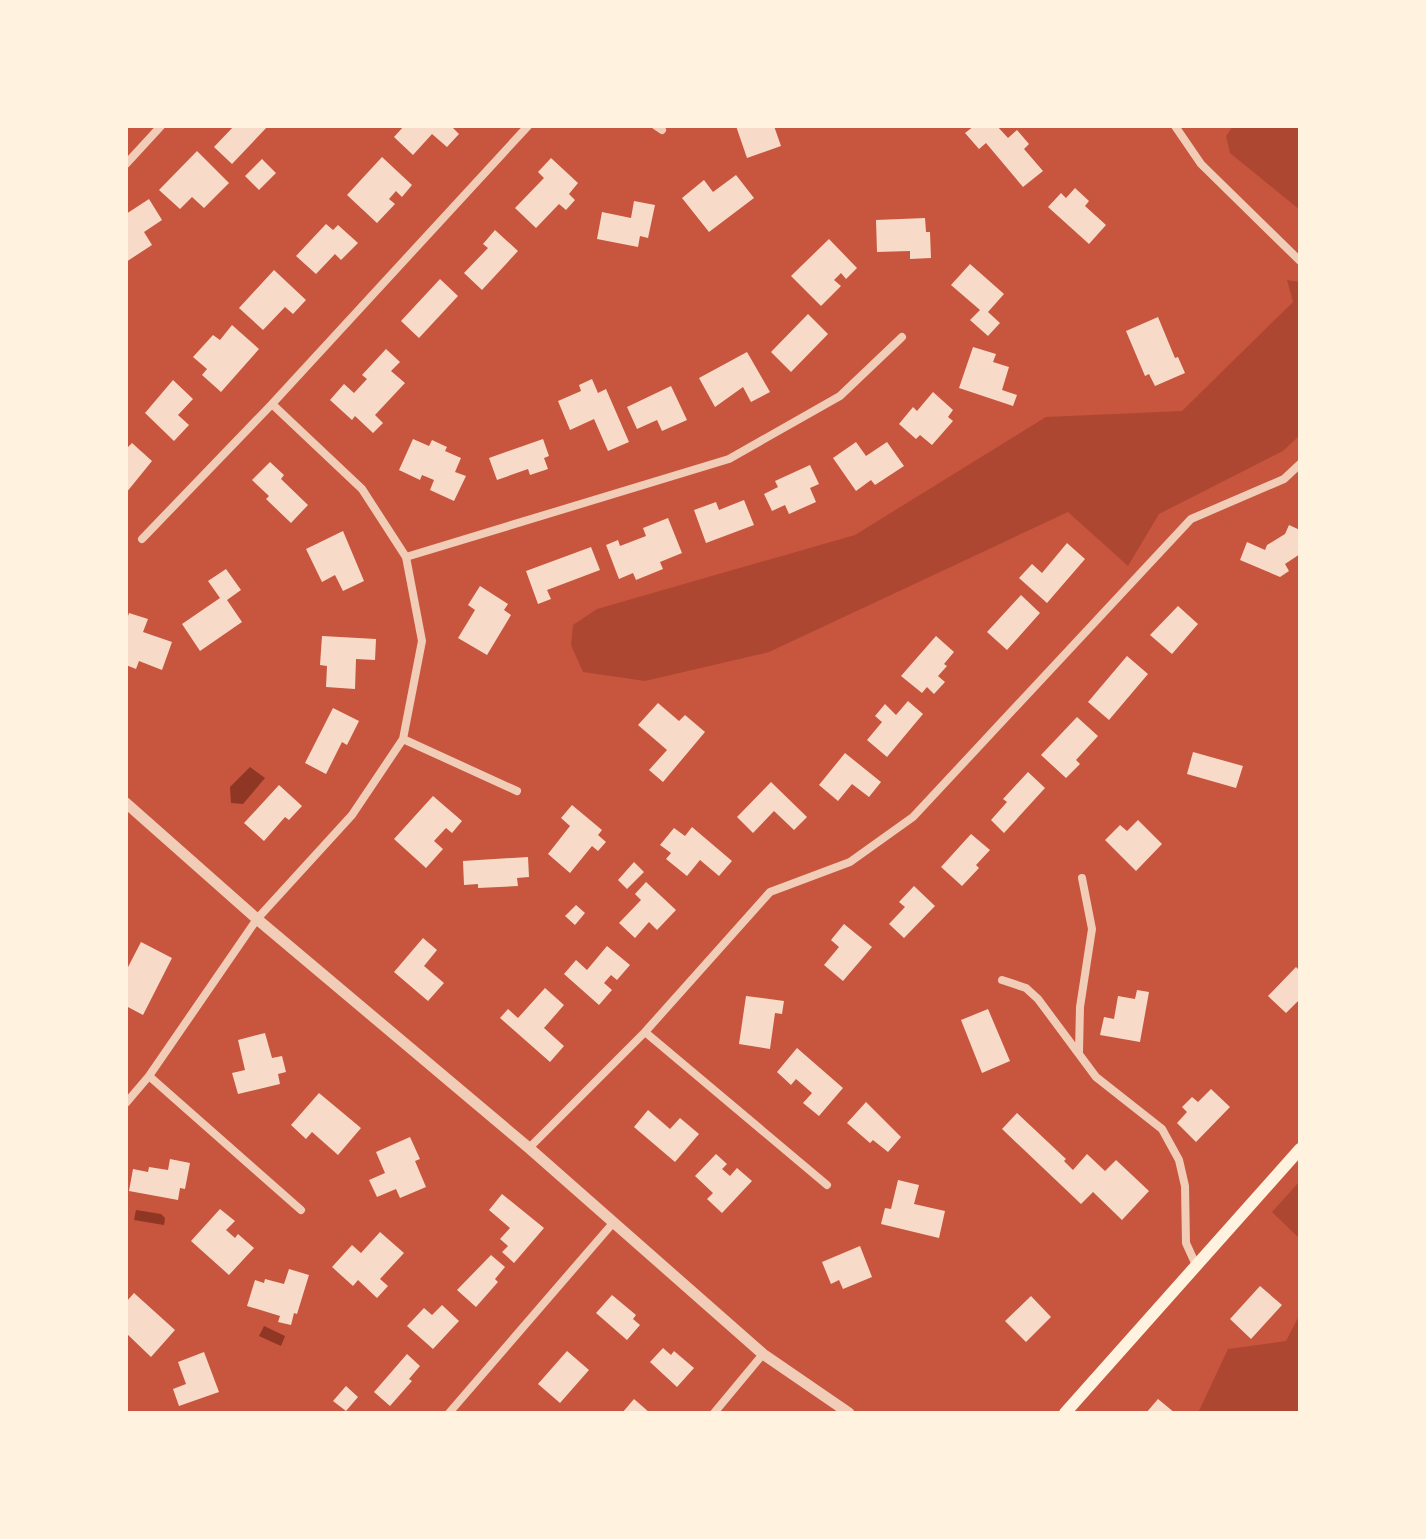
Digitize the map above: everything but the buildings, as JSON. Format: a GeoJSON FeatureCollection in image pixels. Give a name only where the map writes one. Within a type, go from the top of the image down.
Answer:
{"type":"FeatureCollection","features":[{"type":"Feature","properties":{"kind":"main road"},"geometry":{"type":"LineString","coordinates":[[1065,1413],[1300,1149]]}},
{"type":"Feature","properties":{"kind":"street"},"geometry":{"type":"LineString","coordinates":[[126,164],[161,126]]}},
{"type":"Feature","properties":{"kind":"street"},"geometry":{"type":"LineString","coordinates":[[142,539],[272,404],[528,126]]}},
{"type":"Feature","properties":{"kind":"street"},"geometry":{"type":"LineString","coordinates":[[1175,126],[1201,164],[1300,261]]}},
{"type":"Feature","properties":{"kind":"street"},"geometry":{"type":"LineString","coordinates":[[406,557],[729,459],[840,396],[902,337]]}},
{"type":"Feature","properties":{"kind":"street"},"geometry":{"type":"LineString","coordinates":[[126,1103],[149,1076],[257,919],[352,815],[403,739],[422,641],[406,557],[362,489],[272,404]]}},
{"type":"Feature","properties":{"kind":"street"},"geometry":{"type":"LineString","coordinates":[[529,1148],[645,1032],[770,892],[850,862],[913,817],[1191,519],[1284,479],[1300,464]]}},
{"type":"Feature","properties":{"kind":"street"},"geometry":{"type":"LineString","coordinates":[[403,739],[517,791]]}},
{"type":"Feature","properties":{"kind":"street"},"geometry":{"type":"LineString","coordinates":[[126,803],[257,919],[529,1148],[763,1354],[849,1413]]}},
{"type":"Feature","properties":{"kind":"street"},"geometry":{"type":"LineString","coordinates":[[1079,1053],[1080,1007],[1092,929],[1082,878]]}},
{"type":"Feature","properties":{"kind":"street"},"geometry":{"type":"LineString","coordinates":[[1002,980],[1026,988],[1038,999],[1096,1077],[1162,1129],[1179,1160],[1185,1186],[1186,1243],[1196,1265]]}},
{"type":"Feature","properties":{"kind":"street"},"geometry":{"type":"LineString","coordinates":[[645,1032],[827,1185]]}},
{"type":"Feature","properties":{"kind":"street"},"geometry":{"type":"LineString","coordinates":[[149,1076],[301,1210]]}},
{"type":"Feature","properties":{"kind":"street"},"geometry":{"type":"LineString","coordinates":[[449,1413],[613,1223]]}},
{"type":"Feature","properties":{"kind":"street"},"geometry":{"type":"LineString","coordinates":[[714,1413],[763,1354]]}},
{"type":"Feature","properties":{"kind":"shaded area"},"geometry":{"type":"Polygon","coordinates":[[[1233,126],[1300,126],[1300,210],[1230,153],[1226,136],[1233,126]]]}},
{"type":"Feature","properties":{"kind":"shaded area"},"geometry":{"type":"Polygon","coordinates":[[[1287,280],[1300,282],[1300,435],[1283,451],[1159,514],[1128,566],[1068,512],[769,652],[645,681],[583,672],[571,645],[573,625],[597,609],[855,535],[1046,417],[1182,411],[1293,302],[1287,280]]]}},
{"type":"Feature","properties":{"kind":"shaded area"},"geometry":{"type":"Polygon","coordinates":[[[250,767],[265,778],[243,804],[231,803],[230,787],[250,767]]]}},
{"type":"Feature","properties":{"kind":"shaded area"},"geometry":{"type":"Polygon","coordinates":[[[1300,1181],[1300,1239],[1272,1212],[1300,1181]]]}},
{"type":"Feature","properties":{"kind":"shaded area"},"geometry":{"type":"Polygon","coordinates":[[[136,1210],[161,1214],[165,1218],[164,1225],[134,1220],[136,1210]]]}},
{"type":"Feature","properties":{"kind":"shaded area"},"geometry":{"type":"Polygon","coordinates":[[[1300,1314],[1300,1413],[1198,1413],[1228,1349],[1286,1341],[1300,1314]]]}},
{"type":"Feature","properties":{"kind":"shaded area"},"geometry":{"type":"Polygon","coordinates":[[[264,1326],[285,1336],[281,1346],[259,1336],[264,1326]]]}}]}
